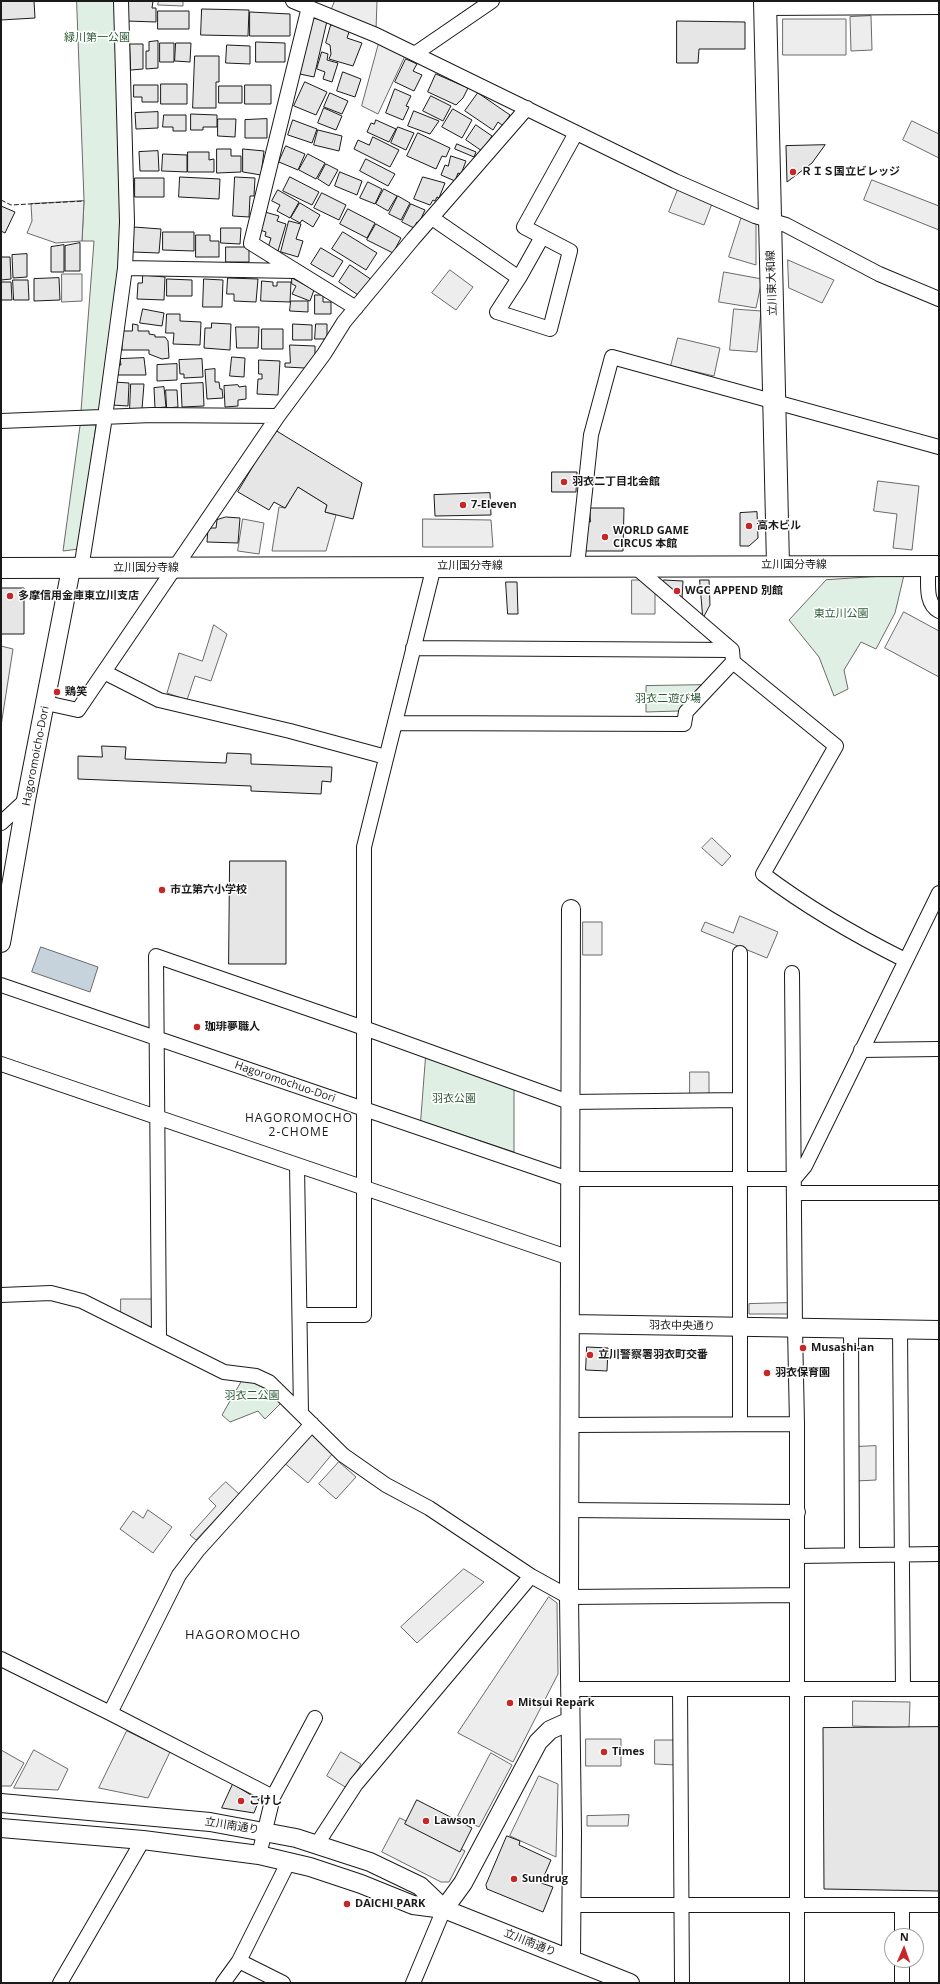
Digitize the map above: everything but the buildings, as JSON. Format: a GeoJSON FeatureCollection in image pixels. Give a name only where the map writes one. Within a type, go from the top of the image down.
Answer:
{"type":"FeatureCollection","features":[{"type":"Feature","properties":{"kind":"main road","name":"立川東大和線"},"geometry":{"type":"LineString","coordinates":[[765,5],[778,566]]}},
{"type":"Feature","properties":{"kind":"main road","name":"立川国分寺線"},"geometry":{"type":"LineString","coordinates":[[1,568],[76,569],[633,565],[933,566]]}},
{"type":"Feature","properties":{"kind":"street"},"geometry":{"type":"LineString","coordinates":[[76,569],[105,417],[125,268],[127,222],[121,1]]}},
{"type":"Feature","properties":{"kind":"street"},"geometry":{"type":"LineString","coordinates":[[293,1],[416,53],[675,181],[755,216],[786,225],[879,274],[939,299]]}},
{"type":"Feature","properties":{"kind":"street"},"geometry":{"type":"LineString","coordinates":[[416,53],[492,1]]}},
{"type":"Feature","properties":{"kind":"street"},"geometry":{"type":"LineString","coordinates":[[765,5],[939,7]]}},
{"type":"Feature","properties":{"kind":"street"},"geometry":{"type":"LineString","coordinates":[[309,7],[251,243],[356,308]]}},
{"type":"Feature","properties":{"kind":"street"},"geometry":{"type":"LineString","coordinates":[[46,703],[78,710],[278,416],[356,308],[413,239],[527,108]]}},
{"type":"Feature","properties":{"kind":"street"},"geometry":{"type":"LineString","coordinates":[[542,237],[519,278],[497,312],[550,330],[570,251],[524,227],[576,133]]}},
{"type":"Feature","properties":{"kind":"street"},"geometry":{"type":"LineString","coordinates":[[432,218],[519,278]]}},
{"type":"Feature","properties":{"kind":"street"},"geometry":{"type":"LineString","coordinates":[[125,268],[298,271]]}},
{"type":"Feature","properties":{"kind":"street"},"geometry":{"type":"LineString","coordinates":[[577,566],[591,435],[612,357],[775,400],[939,447]]}},
{"type":"Feature","properties":{"kind":"street"},"geometry":{"type":"LineString","coordinates":[[1,421],[105,417],[278,416]]}},
{"type":"Feature","properties":{"kind":"street"},"geometry":{"type":"LineString","coordinates":[[633,565],[733,656],[836,746],[763,874],[795,898],[851,933],[905,960]]}},
{"type":"Feature","properties":{"kind":"street"},"geometry":{"type":"LineString","coordinates":[[300,1315],[364,1315],[364,848],[434,566]]}},
{"type":"Feature","properties":{"kind":"street"},"geometry":{"type":"LineString","coordinates":[[933,566],[929,600],[931,605],[939,611]]}},
{"type":"Feature","properties":{"kind":"street","name":"Hagoromoicho-Dori"},"geometry":{"type":"LineString","coordinates":[[1,944],[26,800],[76,569]]}},
{"type":"Feature","properties":{"kind":"street"},"geometry":{"type":"LineString","coordinates":[[413,648],[733,656]]}},
{"type":"Feature","properties":{"kind":"street"},"geometry":{"type":"LineString","coordinates":[[395,723],[684,724],[686,712],[733,656]]}},
{"type":"Feature","properties":{"kind":"street"},"geometry":{"type":"LineString","coordinates":[[104,672],[159,700],[290,731],[386,757]]}},
{"type":"Feature","properties":{"kind":"street"},"geometry":{"type":"LineString","coordinates":[[1,823],[26,800]]}},
{"type":"Feature","properties":{"kind":"street"},"geometry":{"type":"LineString","coordinates":[[794,1179],[805,1166],[905,960],[937,900]]}},
{"type":"Feature","properties":{"kind":"street"},"geometry":{"type":"LineString","coordinates":[[571,909],[569,1102],[569,1597],[573,1905],[572,1959]]}},
{"type":"Feature","properties":{"kind":"street"},"geometry":{"type":"LineString","coordinates":[[740,953],[740,1424]]}},
{"type":"Feature","properties":{"kind":"street"},"geometry":{"type":"LineString","coordinates":[[159,1339],[156,956],[364,1028],[569,1102],[740,1100]]}},
{"type":"Feature","properties":{"kind":"street"},"geometry":{"type":"LineString","coordinates":[[792,973],[795,1328],[798,1424],[796,1689],[797,1983]]}},
{"type":"Feature","properties":{"kind":"street","name":"Hagoromochuo-Dori"},"geometry":{"type":"LineString","coordinates":[[1,985],[569,1179],[794,1179]]}},
{"type":"Feature","properties":{"kind":"street"},"geometry":{"type":"LineString","coordinates":[[861,1050],[939,1049]]}},
{"type":"Feature","properties":{"kind":"street"},"geometry":{"type":"LineString","coordinates":[[1,1064],[570,1258]]}},
{"type":"Feature","properties":{"kind":"street"},"geometry":{"type":"LineString","coordinates":[[297,1165],[302,1413]]}},
{"type":"Feature","properties":{"kind":"street"},"geometry":{"type":"LineString","coordinates":[[794,1194],[939,1193]]}},
{"type":"Feature","properties":{"kind":"street"},"geometry":{"type":"LineString","coordinates":[[1,1295],[51,1293],[82,1301],[224,1372],[256,1376],[269,1382],[343,1455],[386,1485],[429,1508],[531,1576],[569,1597],[797,1595]]}},
{"type":"Feature","properties":{"kind":"street","name":"羽衣中央通り"},"geometry":{"type":"LineString","coordinates":[[570,1324],[939,1330]]}},
{"type":"Feature","properties":{"kind":"street"},"geometry":{"type":"LineString","coordinates":[[851,1329],[852,1555]]}},
{"type":"Feature","properties":{"kind":"street"},"geometry":{"type":"LineString","coordinates":[[900,1330],[903,1689]]}},
{"type":"Feature","properties":{"kind":"street"},"geometry":{"type":"LineString","coordinates":[[110,1713],[179,1575],[198,1550],[312,1424]]}},
{"type":"Feature","properties":{"kind":"street"},"geometry":{"type":"LineString","coordinates":[[569,1425],[798,1424]]}},
{"type":"Feature","properties":{"kind":"street"},"geometry":{"type":"LineString","coordinates":[[569,1510],[798,1512]]}},
{"type":"Feature","properties":{"kind":"street"},"geometry":{"type":"LineString","coordinates":[[798,1556],[939,1554]]}},
{"type":"Feature","properties":{"kind":"street"},"geometry":{"type":"LineString","coordinates":[[317,1844],[329,1823],[356,1784],[531,1576]]}},
{"type":"Feature","properties":{"kind":"street"},"geometry":{"type":"LineString","coordinates":[[1,1659],[273,1797]]}},
{"type":"Feature","properties":{"kind":"street"},"geometry":{"type":"LineString","coordinates":[[571,1689],[939,1689]]}},
{"type":"Feature","properties":{"kind":"street"},"geometry":{"type":"LineString","coordinates":[[680,1689],[682,1983]]}},
{"type":"Feature","properties":{"kind":"street"},"geometry":{"type":"LineString","coordinates":[[259,1855],[273,1797],[315,1718]]}},
{"type":"Feature","properties":{"kind":"street"},"geometry":{"type":"LineString","coordinates":[[413,1983],[444,1908],[463,1883],[538,1742],[550,1730],[570,1721]]}},
{"type":"Feature","properties":{"kind":"street","name":"立川南通り"},"geometry":{"type":"LineString","coordinates":[[1,1803],[146,1814],[265,1831],[317,1844],[370,1862],[420,1886],[444,1908]]}},
{"type":"Feature","properties":{"kind":"street","name":"立川南通り"},"geometry":{"type":"LineString","coordinates":[[1,1828],[143,1840],[259,1855],[289,1861],[361,1884],[413,1905],[444,1908],[630,1983]]}},
{"type":"Feature","properties":{"kind":"street"},"geometry":{"type":"LineString","coordinates":[[60,1983],[143,1840]]}},
{"type":"Feature","properties":{"kind":"street"},"geometry":{"type":"LineString","coordinates":[[223,1983],[239,1961],[289,1861]]}},
{"type":"Feature","properties":{"kind":"street"},"geometry":{"type":"LineString","coordinates":[[573,1905],[939,1905]]}},
{"type":"Feature","properties":{"kind":"street"},"geometry":{"type":"LineString","coordinates":[[902,1905],[902,1928]]}},
{"type":"Feature","properties":{"kind":"street"},"geometry":{"type":"LineString","coordinates":[[239,1961],[283,1983]]}},
{"type":"Feature","properties":{"kind":"street"},"geometry":{"type":"LineString","coordinates":[[902,1968],[902,1983]]}},
{"type":"Feature","properties":{"kind":"green space","name":"緑川第一公園"},"geometry":{"type":"Polygon","coordinates":[[[77,1],[115,1],[121,263],[100,413],[81,411],[94,241],[82,241],[84,201],[77,1]]]}},
{"type":"Feature","properties":{"kind":"green space"},"geometry":{"type":"Polygon","coordinates":[[[96,425],[79,549],[63,551],[80,426],[96,425]]]}},
{"type":"Feature","properties":{"kind":"green space","name":"東立川公園"},"geometry":{"type":"Polygon","coordinates":[[[904,575],[895,613],[876,649],[861,642],[844,670],[848,689],[834,696],[819,657],[789,620],[826,580],[904,575]]]}},
{"type":"Feature","properties":{"kind":"green space","name":"羽衣二遊び場"},"geometry":{"type":"Polygon","coordinates":[[[701,685],[679,711],[646,712],[646,686],[701,685]]]}},
{"type":"Feature","properties":{"kind":"green space","name":"羽衣公園"},"geometry":{"type":"Polygon","coordinates":[[[426,1056],[514,1089],[514,1152],[421,1121],[426,1056]]]}},
{"type":"Feature","properties":{"kind":"green space","name":"羽衣二公園"},"geometry":{"type":"Polygon","coordinates":[[[252,1378],[283,1401],[265,1419],[258,1411],[230,1422],[222,1415],[242,1380],[252,1378]]]}},
{"type":"Feature","properties":{"kind":"shaded area"},"geometry":{"type":"Polygon","coordinates":[[[159,1],[183,1],[183,6],[158,5],[159,1]]]}},
{"type":"Feature","properties":{"kind":"shaded area"},"geometry":{"type":"Polygon","coordinates":[[[335,1],[377,1],[376,30],[330,13],[335,1]]]}},
{"type":"Feature","properties":{"kind":"shaded area"},"geometry":{"type":"Polygon","coordinates":[[[871,16],[872,50],[851,51],[850,17],[871,16]]]}},
{"type":"Feature","properties":{"kind":"shaded area"},"geometry":{"type":"Polygon","coordinates":[[[783,19],[846,19],[846,55],[783,55],[783,19]]]}},
{"type":"Feature","properties":{"kind":"shaded area"},"geometry":{"type":"Polygon","coordinates":[[[379,43],[405,56],[378,114],[362,106],[379,43]]]}},
{"type":"Feature","properties":{"kind":"shaded area"},"geometry":{"type":"Polygon","coordinates":[[[912,121],[939,134],[939,158],[903,140],[912,121]]]}},
{"type":"Feature","properties":{"kind":"shaded area"},"geometry":{"type":"Polygon","coordinates":[[[872,180],[939,206],[939,230],[864,200],[872,180]]]}},
{"type":"Feature","properties":{"kind":"shaded area"},"geometry":{"type":"Polygon","coordinates":[[[679,187],[713,201],[704,225],[669,212],[679,187]]]}},
{"type":"Feature","properties":{"kind":"shaded area"},"geometry":{"type":"Polygon","coordinates":[[[84,201],[82,241],[56,243],[27,233],[32,221],[31,204],[84,201]]]}},
{"type":"Feature","properties":{"kind":"shaded area"},"geometry":{"type":"Polygon","coordinates":[[[742,216],[756,220],[756,265],[729,257],[742,216]]]}},
{"type":"Feature","properties":{"kind":"shaded area"},"geometry":{"type":"Polygon","coordinates":[[[788,260],[834,280],[822,303],[789,288],[788,260]]]}},
{"type":"Feature","properties":{"kind":"shaded area"},"geometry":{"type":"Polygon","coordinates":[[[450,270],[473,287],[456,310],[432,293],[450,270]]]}},
{"type":"Feature","properties":{"kind":"shaded area"},"geometry":{"type":"Polygon","coordinates":[[[724,272],[762,279],[756,308],[719,302],[724,272]]]}},
{"type":"Feature","properties":{"kind":"shaded area"},"geometry":{"type":"Polygon","coordinates":[[[62,274],[82,274],[82,301],[62,302],[62,274]]]}},
{"type":"Feature","properties":{"kind":"shaded area"},"geometry":{"type":"Polygon","coordinates":[[[734,309],[761,311],[757,352],[730,350],[734,309]]]}},
{"type":"Feature","properties":{"kind":"shaded area"},"geometry":{"type":"Polygon","coordinates":[[[678,338],[720,348],[714,376],[671,366],[678,338]]]}},
{"type":"Feature","properties":{"kind":"shaded area"},"geometry":{"type":"Polygon","coordinates":[[[878,481],[919,486],[912,550],[893,548],[897,514],[874,511],[878,481]]]}},
{"type":"Feature","properties":{"kind":"shaded area"},"geometry":{"type":"Polygon","coordinates":[[[298,487],[327,505],[325,512],[336,515],[326,551],[272,551],[279,507],[285,508],[298,487]]]}},
{"type":"Feature","properties":{"kind":"shaded area"},"geometry":{"type":"Polygon","coordinates":[[[243,519],[264,523],[259,554],[238,551],[243,519]]]}},
{"type":"Feature","properties":{"kind":"shaded area"},"geometry":{"type":"Polygon","coordinates":[[[423,519],[491,520],[493,547],[423,547],[423,519]]]}},
{"type":"Feature","properties":{"kind":"shaded area"},"geometry":{"type":"Polygon","coordinates":[[[632,580],[655,580],[655,614],[632,614],[632,580]]]}},
{"type":"Feature","properties":{"kind":"shaded area"},"geometry":{"type":"Polygon","coordinates":[[[904,612],[939,631],[939,677],[885,648],[904,612]]]}},
{"type":"Feature","properties":{"kind":"shaded area"},"geometry":{"type":"Polygon","coordinates":[[[214,625],[227,634],[211,681],[195,676],[187,700],[167,693],[179,653],[202,661],[214,625]]]}},
{"type":"Feature","properties":{"kind":"shaded area"},"geometry":{"type":"Polygon","coordinates":[[[1,646],[13,649],[1,726],[1,646]]]}},
{"type":"Feature","properties":{"kind":"shaded area"},"geometry":{"type":"Polygon","coordinates":[[[712,838],[731,856],[722,866],[702,848],[712,838]]]}},
{"type":"Feature","properties":{"kind":"shaded area"},"geometry":{"type":"Polygon","coordinates":[[[740,916],[778,932],[767,958],[701,931],[705,922],[733,933],[740,916]]]}},
{"type":"Feature","properties":{"kind":"shaded area"},"geometry":{"type":"Polygon","coordinates":[[[583,922],[602,922],[602,955],[583,955],[583,922]]]}},
{"type":"Feature","properties":{"kind":"shaded area"},"geometry":{"type":"Polygon","coordinates":[[[41,947],[98,967],[90,992],[32,972],[41,947]]]}},
{"type":"Feature","properties":{"kind":"shaded area"},"geometry":{"type":"Polygon","coordinates":[[[690,1072],[709,1072],[709,1101],[690,1101],[690,1072]]]}},
{"type":"Feature","properties":{"kind":"shaded area"},"geometry":{"type":"Polygon","coordinates":[[[121,1299],[153,1299],[153,1325],[148,1329],[121,1314],[121,1299]]]}},
{"type":"Feature","properties":{"kind":"shaded area"},"geometry":{"type":"Polygon","coordinates":[[[789,1303],[789,1314],[749,1314],[749,1304],[789,1303]]]}},
{"type":"Feature","properties":{"kind":"shaded area"},"geometry":{"type":"Polygon","coordinates":[[[308,1431],[333,1453],[308,1483],[282,1461],[308,1431]]]}},
{"type":"Feature","properties":{"kind":"shaded area"},"geometry":{"type":"Polygon","coordinates":[[[876,1446],[876,1480],[856,1481],[855,1447],[876,1446]]]}},
{"type":"Feature","properties":{"kind":"shaded area"},"geometry":{"type":"Polygon","coordinates":[[[339,1462],[356,1477],[336,1499],[319,1484],[339,1462]]]}},
{"type":"Feature","properties":{"kind":"shaded area"},"geometry":{"type":"Polygon","coordinates":[[[226,1482],[239,1494],[196,1540],[190,1535],[216,1506],[209,1499],[226,1482]]]}},
{"type":"Feature","properties":{"kind":"shaded area"},"geometry":{"type":"Polygon","coordinates":[[[148,1510],[172,1527],[153,1553],[120,1529],[133,1511],[143,1518],[148,1510]]]}},
{"type":"Feature","properties":{"kind":"shaded area"},"geometry":{"type":"Polygon","coordinates":[[[464,1569],[484,1582],[417,1643],[401,1627],[464,1569]]]}},
{"type":"Feature","properties":{"kind":"shaded area","name":"Mitsui Repark"},"geometry":{"type":"Polygon","coordinates":[[[549,1597],[557,1603],[558,1674],[513,1762],[458,1733],[549,1597]]]}},
{"type":"Feature","properties":{"kind":"shaded area"},"geometry":{"type":"Polygon","coordinates":[[[853,1701],[910,1702],[909,1728],[853,1726],[853,1701]]]}},
{"type":"Feature","properties":{"kind":"shaded area"},"geometry":{"type":"Polygon","coordinates":[[[127,1731],[170,1752],[148,1798],[99,1788],[127,1731]]]}},
{"type":"Feature","properties":{"kind":"shaded area","name":"Times"},"geometry":{"type":"Polygon","coordinates":[[[586,1739],[621,1739],[621,1766],[586,1766],[586,1739]]]}},
{"type":"Feature","properties":{"kind":"shaded area"},"geometry":{"type":"Polygon","coordinates":[[[655,1740],[676,1740],[676,1765],[655,1764],[655,1740]]]}},
{"type":"Feature","properties":{"kind":"shaded area"},"geometry":{"type":"Polygon","coordinates":[[[1,1750],[24,1763],[11,1786],[1,1786],[1,1750]]]}},
{"type":"Feature","properties":{"kind":"shaded area"},"geometry":{"type":"Polygon","coordinates":[[[34,1750],[68,1769],[58,1790],[14,1788],[34,1750]]]}},
{"type":"Feature","properties":{"kind":"shaded area"},"geometry":{"type":"Polygon","coordinates":[[[341,1752],[361,1764],[347,1788],[327,1776],[341,1752]]]}},
{"type":"Feature","properties":{"kind":"shaded area"},"geometry":{"type":"Polygon","coordinates":[[[491,1753],[512,1765],[479,1827],[458,1816],[491,1753]]]}},
{"type":"Feature","properties":{"kind":"shaded area"},"geometry":{"type":"Polygon","coordinates":[[[539,1776],[558,1784],[556,1857],[510,1836],[539,1776]]]}},
{"type":"Feature","properties":{"kind":"shaded area"},"geometry":{"type":"Polygon","coordinates":[[[629,1815],[628,1826],[587,1826],[587,1816],[629,1815]]]}},
{"type":"Feature","properties":{"kind":"shaded area"},"geometry":{"type":"Polygon","coordinates":[[[400,1818],[465,1851],[449,1882],[441,1882],[382,1852],[400,1818]]]}},
{"type":"Feature","properties":{"kind":"fence"},"geometry":{"type":"LineString","coordinates":[[1,200],[11,205],[84,201]]}},
{"type":"Feature","properties":{"kind":"place","name":"ＲＩＳ国立ビレッジ"},"geometry":{"type":"Point","coordinates":[793,172]}},
{"type":"Feature","properties":{"kind":"place","name":"羽衣二丁目北会館"},"geometry":{"type":"Point","coordinates":[564,482]}},
{"type":"Feature","properties":{"kind":"place","name":"7-Eleven"},"geometry":{"type":"Point","coordinates":[463,505]}},
{"type":"Feature","properties":{"kind":"place","name":"高木ビル"},"geometry":{"type":"Point","coordinates":[749,526]}},
{"type":"Feature","properties":{"kind":"place","name":"WORLD GAME CIRCUS 本館"},"geometry":{"type":"Point","coordinates":[605,537]}},
{"type":"Feature","properties":{"kind":"place","name":"WGC APPEND 別館"},"geometry":{"type":"Point","coordinates":[677,591]}},
{"type":"Feature","properties":{"kind":"place","name":"多摩信用金庫東立川支店"},"geometry":{"type":"Point","coordinates":[10,596]}},
{"type":"Feature","properties":{"kind":"place","name":"鶏笑"},"geometry":{"type":"Point","coordinates":[57,692]}},
{"type":"Feature","properties":{"kind":"place","name":"市立第六小学校"},"geometry":{"type":"Point","coordinates":[162,890]}},
{"type":"Feature","properties":{"kind":"place","name":"珈琲夢職人"},"geometry":{"type":"Point","coordinates":[197,1027]}},
{"type":"Feature","properties":{"kind":"place","name":"Musashi-an"},"geometry":{"type":"Point","coordinates":[803,1348]}},
{"type":"Feature","properties":{"kind":"place","name":"立川警察署羽衣町交番"},"geometry":{"type":"Point","coordinates":[590,1355]}},
{"type":"Feature","properties":{"kind":"place","name":"羽衣保育園"},"geometry":{"type":"Point","coordinates":[767,1373]}},
{"type":"Feature","properties":{"kind":"place","name":"Mitsui Repark"},"geometry":{"type":"Point","coordinates":[510,1703]}},
{"type":"Feature","properties":{"kind":"place","name":"Times"},"geometry":{"type":"Point","coordinates":[604,1752]}},
{"type":"Feature","properties":{"kind":"place","name":"こけし"},"geometry":{"type":"Point","coordinates":[241,1801]}},
{"type":"Feature","properties":{"kind":"place","name":"Lawson"},"geometry":{"type":"Point","coordinates":[426,1821]}},
{"type":"Feature","properties":{"kind":"place","name":"Sundrug"},"geometry":{"type":"Point","coordinates":[514,1879]}},
{"type":"Feature","properties":{"kind":"place","name":"DAICHI PARK"},"geometry":{"type":"Point","coordinates":[347,1904]}},
{"type":"Feature","properties":{"kind":"district","name":"HAGOROMOCHO 2-CHOME"},"geometry":{"type":"Point","coordinates":[299,1126]}},
{"type":"Feature","properties":{"kind":"district","name":"HAGOROMOCHO"},"geometry":{"type":"Point","coordinates":[243,1635]}}]}
